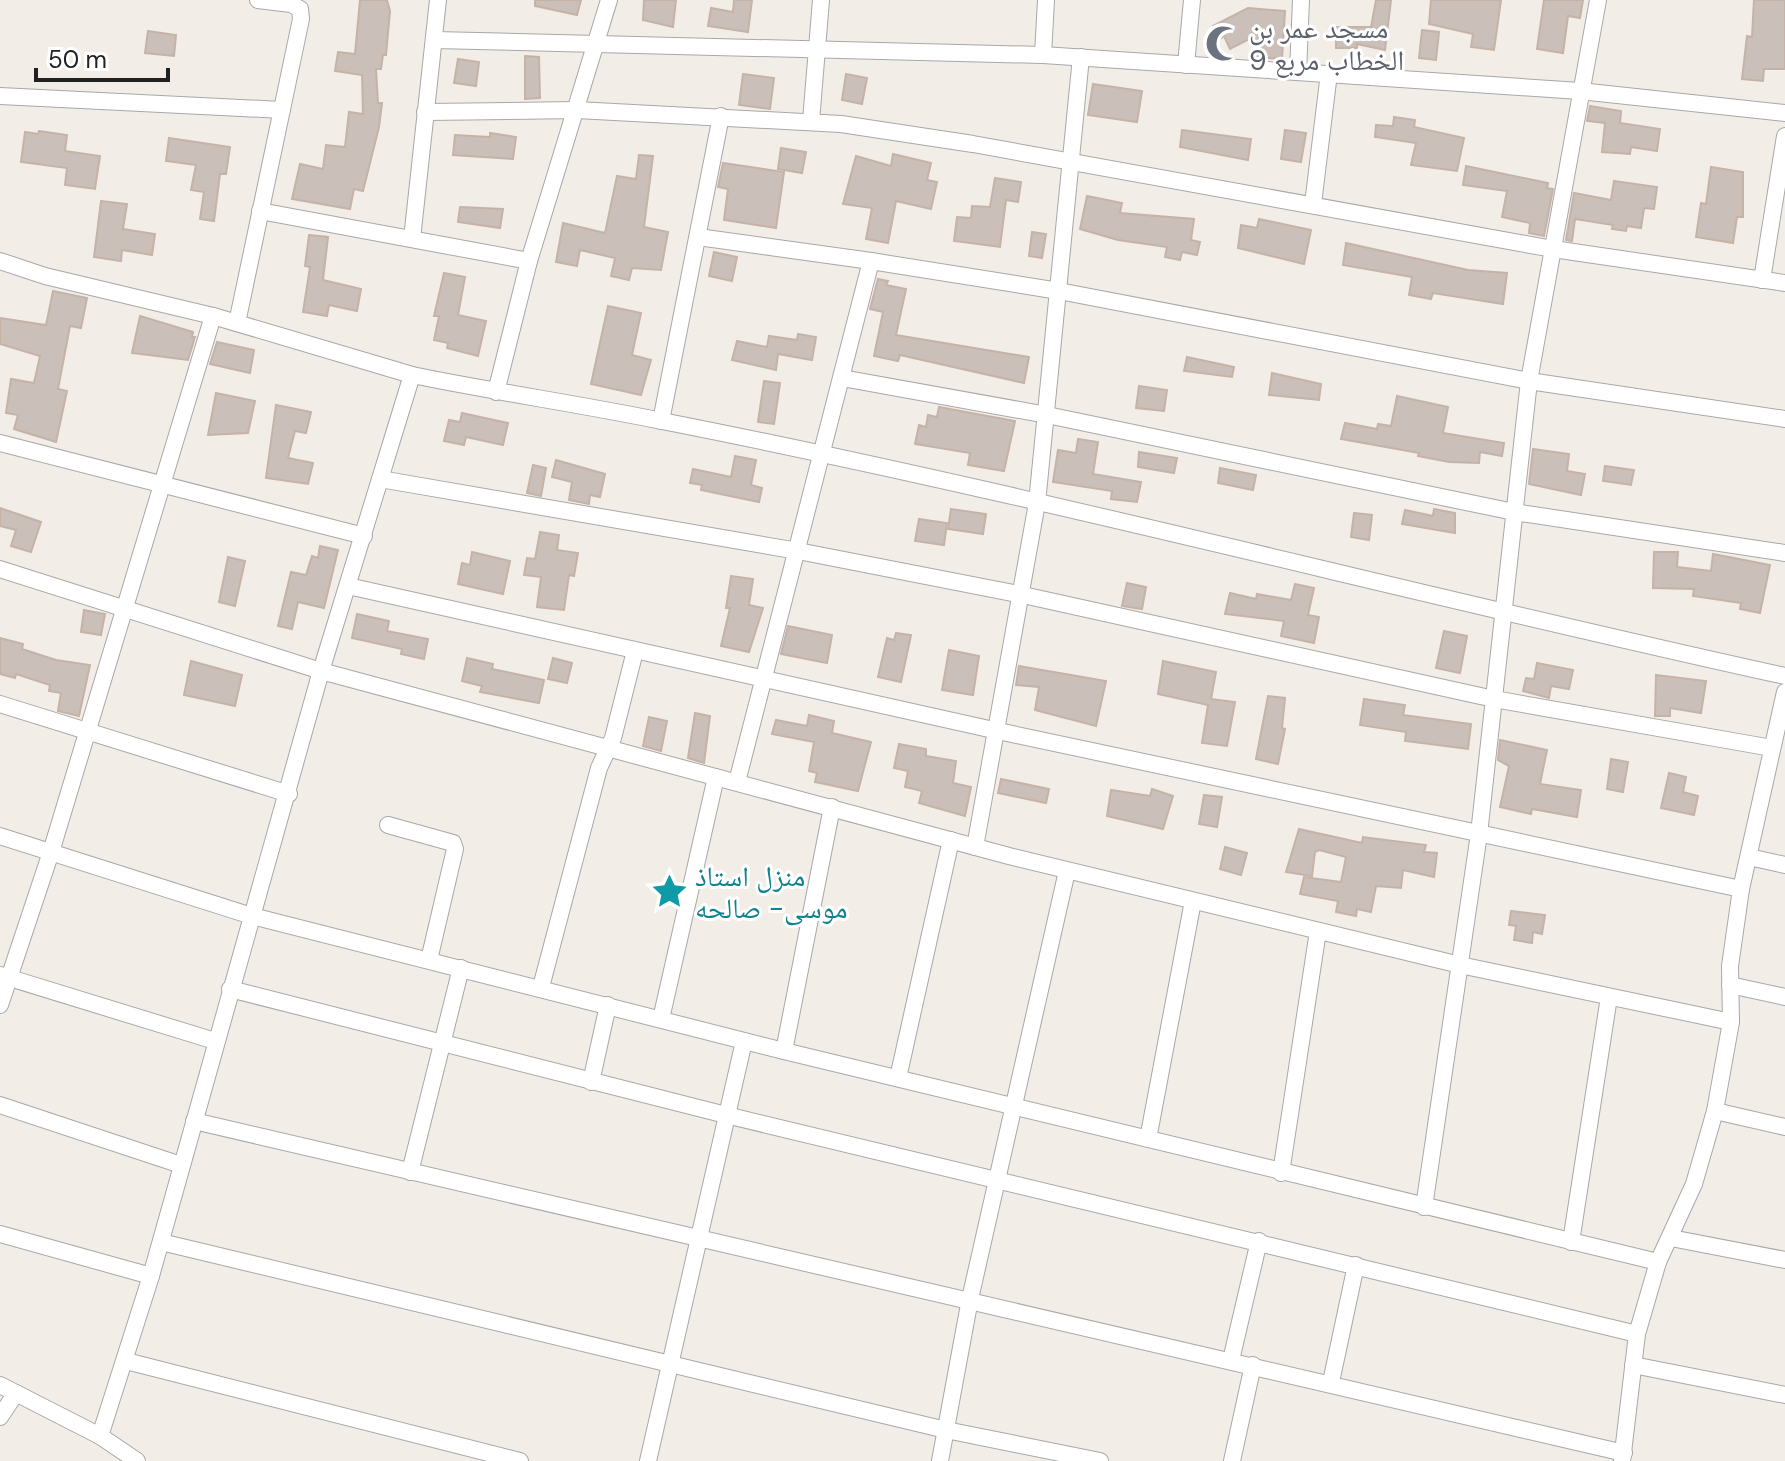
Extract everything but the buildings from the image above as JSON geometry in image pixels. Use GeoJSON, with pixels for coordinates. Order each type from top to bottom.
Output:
{"type":"FeatureCollection","features":[{"type":"Feature","properties":{"kind":"street"},"geometry":{"type":"LineString","coordinates":[[237,323],[300,9],[291,4],[258,0]]}},
{"type":"Feature","properties":{"kind":"street"},"geometry":{"type":"LineString","coordinates":[[412,239],[438,0]]}},
{"type":"Feature","properties":{"kind":"street"},"geometry":{"type":"LineString","coordinates":[[496,392],[529,261],[609,0]]}},
{"type":"Feature","properties":{"kind":"street"},"geometry":{"type":"LineString","coordinates":[[811,121],[821,0]]}},
{"type":"Feature","properties":{"kind":"street"},"geometry":{"type":"LineString","coordinates":[[1043,55],[1046,0]]}},
{"type":"Feature","properties":{"kind":"street"},"geometry":{"type":"LineString","coordinates":[[1186,65],[1192,0]]}},
{"type":"Feature","properties":{"kind":"street"},"geometry":{"type":"LineString","coordinates":[[1298,72],[1301,0]]}},
{"type":"Feature","properties":{"kind":"street"},"geometry":{"type":"LineString","coordinates":[[1424,1207],[1479,834],[1529,381],[1598,0]]}},
{"type":"Feature","properties":{"kind":"street"},"geometry":{"type":"LineString","coordinates":[[434,40],[1081,57],[1580,91],[1785,113]]}},
{"type":"Feature","properties":{"kind":"street"},"geometry":{"type":"LineString","coordinates":[[975,847],[1023,595],[1037,503],[1081,57]]}},
{"type":"Feature","properties":{"kind":"street"},"geometry":{"type":"LineString","coordinates":[[1313,204],[1329,73]]}},
{"type":"Feature","properties":{"kind":"street"},"geometry":{"type":"LineString","coordinates":[[0,96],[282,110]]}},
{"type":"Feature","properties":{"kind":"street"},"geometry":{"type":"LineString","coordinates":[[425,112],[577,110],[811,121],[1071,161],[1553,249],[1785,283]]}},
{"type":"Feature","properties":{"kind":"street"},"geometry":{"type":"LineString","coordinates":[[661,421],[721,116]]}},
{"type":"Feature","properties":{"kind":"street"},"geometry":{"type":"LineString","coordinates":[[1762,280],[1785,136]]}},
{"type":"Feature","properties":{"kind":"street"},"geometry":{"type":"LineString","coordinates":[[260,211],[529,261]]}},
{"type":"Feature","properties":{"kind":"street"},"geometry":{"type":"LineString","coordinates":[[698,237],[1059,291],[1529,381],[1785,419]]}},
{"type":"Feature","properties":{"kind":"street"},"geometry":{"type":"LineString","coordinates":[[0,261],[45,276],[213,316],[412,375],[661,421],[822,455],[1504,615],[1785,676]]}},
{"type":"Feature","properties":{"kind":"street"},"geometry":{"type":"LineString","coordinates":[[737,782],[871,261]]}},
{"type":"Feature","properties":{"kind":"street"},"geometry":{"type":"LineString","coordinates":[[0,1005],[4,976],[51,852],[213,316]]}},
{"type":"Feature","properties":{"kind":"street"},"geometry":{"type":"LineString","coordinates":[[100,1436],[161,1242],[321,671],[412,375]]}},
{"type":"Feature","properties":{"kind":"street"},"geometry":{"type":"LineString","coordinates":[[842,378],[1047,415],[1514,512],[1785,553]]}},
{"type":"Feature","properties":{"kind":"street"},"geometry":{"type":"LineString","coordinates":[[0,443],[364,536]]}},
{"type":"Feature","properties":{"kind":"street"},"geometry":{"type":"LineString","coordinates":[[380,479],[798,551],[1023,595],[1494,699],[1772,748]]}},
{"type":"Feature","properties":{"kind":"street"},"geometry":{"type":"LineString","coordinates":[[0,569],[321,671],[975,847],[1460,965],[1731,1022]]}},
{"type":"Feature","properties":{"kind":"street"},"geometry":{"type":"LineString","coordinates":[[348,586],[998,731],[1741,889]]}},
{"type":"Feature","properties":{"kind":"street"},"geometry":{"type":"LineString","coordinates":[[541,987],[599,768],[608,750],[635,651]]}},
{"type":"Feature","properties":{"kind":"street"},"geometry":{"type":"LineString","coordinates":[[194,1121],[1331,1382],[1623,1457],[1637,1334],[1658,1262],[1694,1184],[1715,1111],[1731,1022],[1730,985],[1741,889],[1785,692]]}},
{"type":"Feature","properties":{"kind":"street"},"geometry":{"type":"LineString","coordinates":[[0,704],[289,794]]}},
{"type":"Feature","properties":{"kind":"street"},"geometry":{"type":"LineString","coordinates":[[661,1019],[716,777]]}},
{"type":"Feature","properties":{"kind":"street"},"geometry":{"type":"LineString","coordinates":[[784,1051],[832,807]]}},
{"type":"Feature","properties":{"kind":"street"},"geometry":{"type":"LineString","coordinates":[[388,825],[453,843],[455,849],[429,960]]}},
{"type":"Feature","properties":{"kind":"street"},"geometry":{"type":"LineString","coordinates":[[0,836],[252,916],[784,1051],[1658,1262]]}},
{"type":"Feature","properties":{"kind":"street"},"geometry":{"type":"LineString","coordinates":[[898,1078],[951,840]]}},
{"type":"Feature","properties":{"kind":"street"},"geometry":{"type":"LineString","coordinates":[[1749,857],[1785,865]]}},
{"type":"Feature","properties":{"kind":"street"},"geometry":{"type":"LineString","coordinates":[[940,1461],[970,1299],[1067,871]]}},
{"type":"Feature","properties":{"kind":"street"},"geometry":{"type":"LineString","coordinates":[[1148,1139],[1193,901]]}},
{"type":"Feature","properties":{"kind":"street"},"geometry":{"type":"LineString","coordinates":[[1281,1173],[1318,931]]}},
{"type":"Feature","properties":{"kind":"street"},"geometry":{"type":"LineString","coordinates":[[410,1172],[461,968]]}},
{"type":"Feature","properties":{"kind":"street"},"geometry":{"type":"LineString","coordinates":[[4,976],[215,1041]]}},
{"type":"Feature","properties":{"kind":"street"},"geometry":{"type":"LineString","coordinates":[[1730,985],[1785,997]]}},
{"type":"Feature","properties":{"kind":"street"},"geometry":{"type":"LineString","coordinates":[[230,989],[591,1082],[1637,1334]]}},
{"type":"Feature","properties":{"kind":"street"},"geometry":{"type":"LineString","coordinates":[[1571,1242],[1609,997]]}},
{"type":"Feature","properties":{"kind":"street"},"geometry":{"type":"LineString","coordinates":[[591,1082],[608,1005]]}},
{"type":"Feature","properties":{"kind":"street"},"geometry":{"type":"LineString","coordinates":[[648,1461],[744,1041]]}},
{"type":"Feature","properties":{"kind":"street"},"geometry":{"type":"LineString","coordinates":[[0,1105],[181,1165]]}},
{"type":"Feature","properties":{"kind":"street"},"geometry":{"type":"LineString","coordinates":[[1715,1111],[1785,1127]]}},
{"type":"Feature","properties":{"kind":"street"},"geometry":{"type":"LineString","coordinates":[[0,1234],[151,1276]]}},
{"type":"Feature","properties":{"kind":"street"},"geometry":{"type":"LineString","coordinates":[[1671,1238],[1785,1260]]}},
{"type":"Feature","properties":{"kind":"street"},"geometry":{"type":"LineString","coordinates":[[1231,1360],[1259,1241]]}},
{"type":"Feature","properties":{"kind":"street"},"geometry":{"type":"LineString","coordinates":[[161,1242],[946,1430],[1100,1461]]}},
{"type":"Feature","properties":{"kind":"street"},"geometry":{"type":"LineString","coordinates":[[1331,1382],[1356,1265]]}},
{"type":"Feature","properties":{"kind":"street"},"geometry":{"type":"LineString","coordinates":[[126,1361],[517,1461]]}},
{"type":"Feature","properties":{"kind":"street"},"geometry":{"type":"LineString","coordinates":[[1232,1461],[1253,1365]]}},
{"type":"Feature","properties":{"kind":"street"},"geometry":{"type":"LineString","coordinates":[[1633,1365],[1785,1395]]}},
{"type":"Feature","properties":{"kind":"street"},"geometry":{"type":"LineString","coordinates":[[0,1385],[100,1436],[137,1461]]}},
{"type":"Feature","properties":{"kind":"street"},"geometry":{"type":"LineString","coordinates":[[0,1417],[16,1393]]}},
{"type":"Feature","properties":{"kind":"place","name":"مسجد عمر بن الخطاب مربع 9"},"geometry":{"type":"Point","coordinates":[1223,44]}},
{"type":"Feature","properties":{"kind":"place","name":"منزل استاذ موسى- صالحه"},"geometry":{"type":"Point","coordinates":[669,892]}}]}
